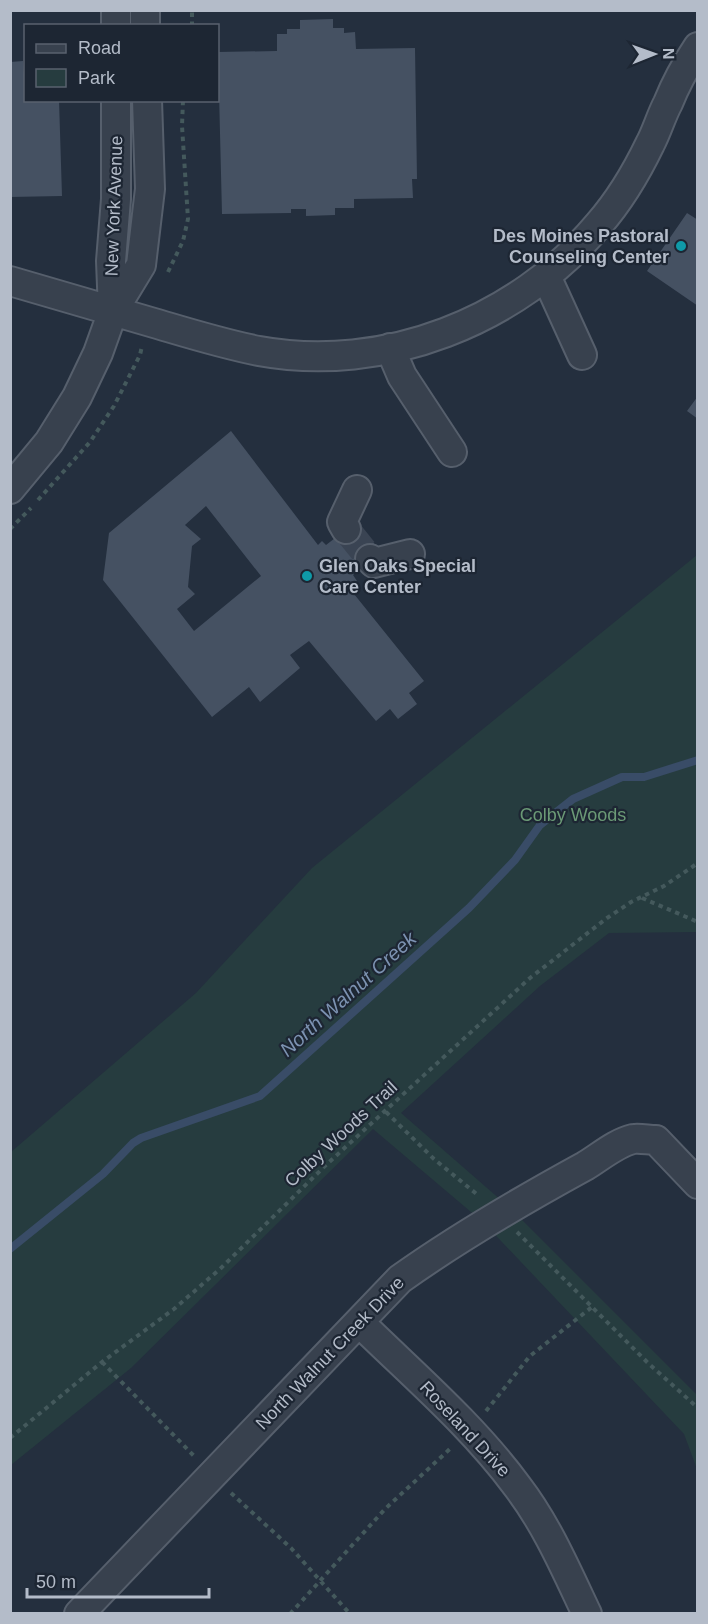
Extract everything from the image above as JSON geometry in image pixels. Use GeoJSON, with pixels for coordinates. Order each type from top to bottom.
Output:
{"type":"FeatureCollection","features":[{"type":"Feature","properties":{"kind":"street"},"geometry":{"type":"LineString","coordinates":[[10,281],[215,341],[260,351],[306,356],[341,355],[390,348],[449,332],[482,317],[529,289],[567,259],[599,224],[626,188],[651,144],[683,70],[698,47]]}},
{"type":"Feature","properties":{"kind":"street","name":"New York Avenue"},"geometry":{"type":"LineString","coordinates":[[112,311],[111,261],[116,198],[116,102]]}},
{"type":"Feature","properties":{"kind":"street","name":"New York Avenue"},"geometry":{"type":"LineString","coordinates":[[10,489],[49,442],[77,397],[98,353],[112,311],[141,265],[150,189],[147,102]]}},
{"type":"Feature","properties":{"kind":"street"},"geometry":{"type":"LineString","coordinates":[[546,276],[582,355]]}},
{"type":"Feature","properties":{"kind":"street"},"geometry":{"type":"LineString","coordinates":[[390,348],[402,376],[452,452]]}},
{"type":"Feature","properties":{"kind":"street"},"geometry":{"type":"LineString","coordinates":[[346,529],[342,522],[357,490]]}},
{"type":"Feature","properties":{"kind":"street"},"geometry":{"type":"LineString","coordinates":[[370,559],[374,564],[410,554]]}},
{"type":"Feature","properties":{"kind":"street","name":"North Walnut Creek Drive"},"geometry":{"type":"LineString","coordinates":[[79,1614],[400,1279],[434,1254],[497,1215],[619,1145],[634,1139],[656,1140],[698,1184]]}},
{"type":"Feature","properties":{"kind":"street","name":"Roseland Drive"},"geometry":{"type":"LineString","coordinates":[[359,1322],[469,1430],[518,1486],[549,1533],[587,1614]]}},
{"type":"Feature","properties":{"kind":"path","name":"Colby Woods Trail"},"geometry":{"type":"LineString","coordinates":[[10,1437],[102,1362],[174,1309],[221,1268],[287,1202],[386,1112],[438,1060],[530,978],[607,918],[664,886],[698,863]]}},
{"type":"Feature","properties":{"kind":"path"},"geometry":{"type":"LineString","coordinates":[[642,897],[698,922]]}},
{"type":"Feature","properties":{"kind":"path"},"geometry":{"type":"LineString","coordinates":[[386,1112],[434,1159],[486,1203],[698,1408]]}},
{"type":"Feature","properties":{"kind":"path"},"geometry":{"type":"LineString","coordinates":[[290,1614],[385,1509],[469,1430],[530,1356],[592,1307]]}},
{"type":"Feature","properties":{"kind":"green space","name":"Colby Woods"},"geometry":{"type":"Polygon","coordinates":[[[697,555],[697,932],[609,933],[540,986],[401,1113],[510,1208],[697,1395],[697,1469],[684,1434],[484,1223],[373,1129],[131,1368],[11,1465],[11,1152],[196,993],[312,868],[697,555]]]}},
{"type":"Feature","properties":{"kind":"building"},"geometry":{"type":"Polygon","coordinates":[[[333,19],[333,28],[344,28],[344,33],[355,32],[356,49],[415,48],[417,179],[412,179],[413,198],[354,199],[354,208],[335,208],[335,215],[306,216],[306,209],[291,209],[291,213],[222,214],[219,52],[277,51],[277,34],[287,34],[287,29],[300,29],[300,20],[333,19]]]}},
{"type":"Feature","properties":{"kind":"building"},"geometry":{"type":"Polygon","coordinates":[[[23,61],[24,102],[59,102],[62,196],[10,197],[10,62],[23,61]]]}},
{"type":"Feature","properties":{"kind":"building","name":"Des Moines Pastoral Counseling Center"},"geometry":{"type":"Polygon","coordinates":[[[687,213],[698,220],[698,306],[647,271],[687,213]]]}},
{"type":"Feature","properties":{"kind":"building"},"geometry":{"type":"Polygon","coordinates":[[[698,396],[698,419],[687,411],[698,396]]]}},
{"type":"Feature","properties":{"kind":"building","name":"Glen Oaks Special Care Center"},"geometry":{"type":"Polygon","coordinates":[[[231,431],[318,545],[322,541],[326,545],[356,522],[380,551],[353,575],[357,581],[350,589],[424,681],[409,693],[417,704],[398,719],[390,709],[376,721],[309,641],[290,655],[300,668],[260,702],[249,687],[212,717],[103,580],[109,533],[231,431]],[[206,506],[185,525],[201,539],[192,546],[188,587],[195,594],[177,609],[194,631],[261,576],[206,506]]]}},
{"type":"Feature","properties":{"kind":"waterway","name":"North Walnut Creek"},"geometry":{"type":"LineString","coordinates":[[10,1249],[103,1174],[133,1143],[141,1138],[260,1096],[469,908],[515,860],[540,825],[573,799],[622,777],[644,777],[698,760]]}},
{"type":"Feature","properties":{"kind":"tunnel"},"geometry":{"type":"LineString","coordinates":[[346,529],[370,559]]}},
{"type":"Feature","properties":{"kind":"place","name":"Des Moines Pastoral Counseling Center"},"geometry":{"type":"Point","coordinates":[681,246]}},
{"type":"Feature","properties":{"kind":"place","name":"Glen Oaks Special Care Center"},"geometry":{"type":"Point","coordinates":[307,576]}}]}
